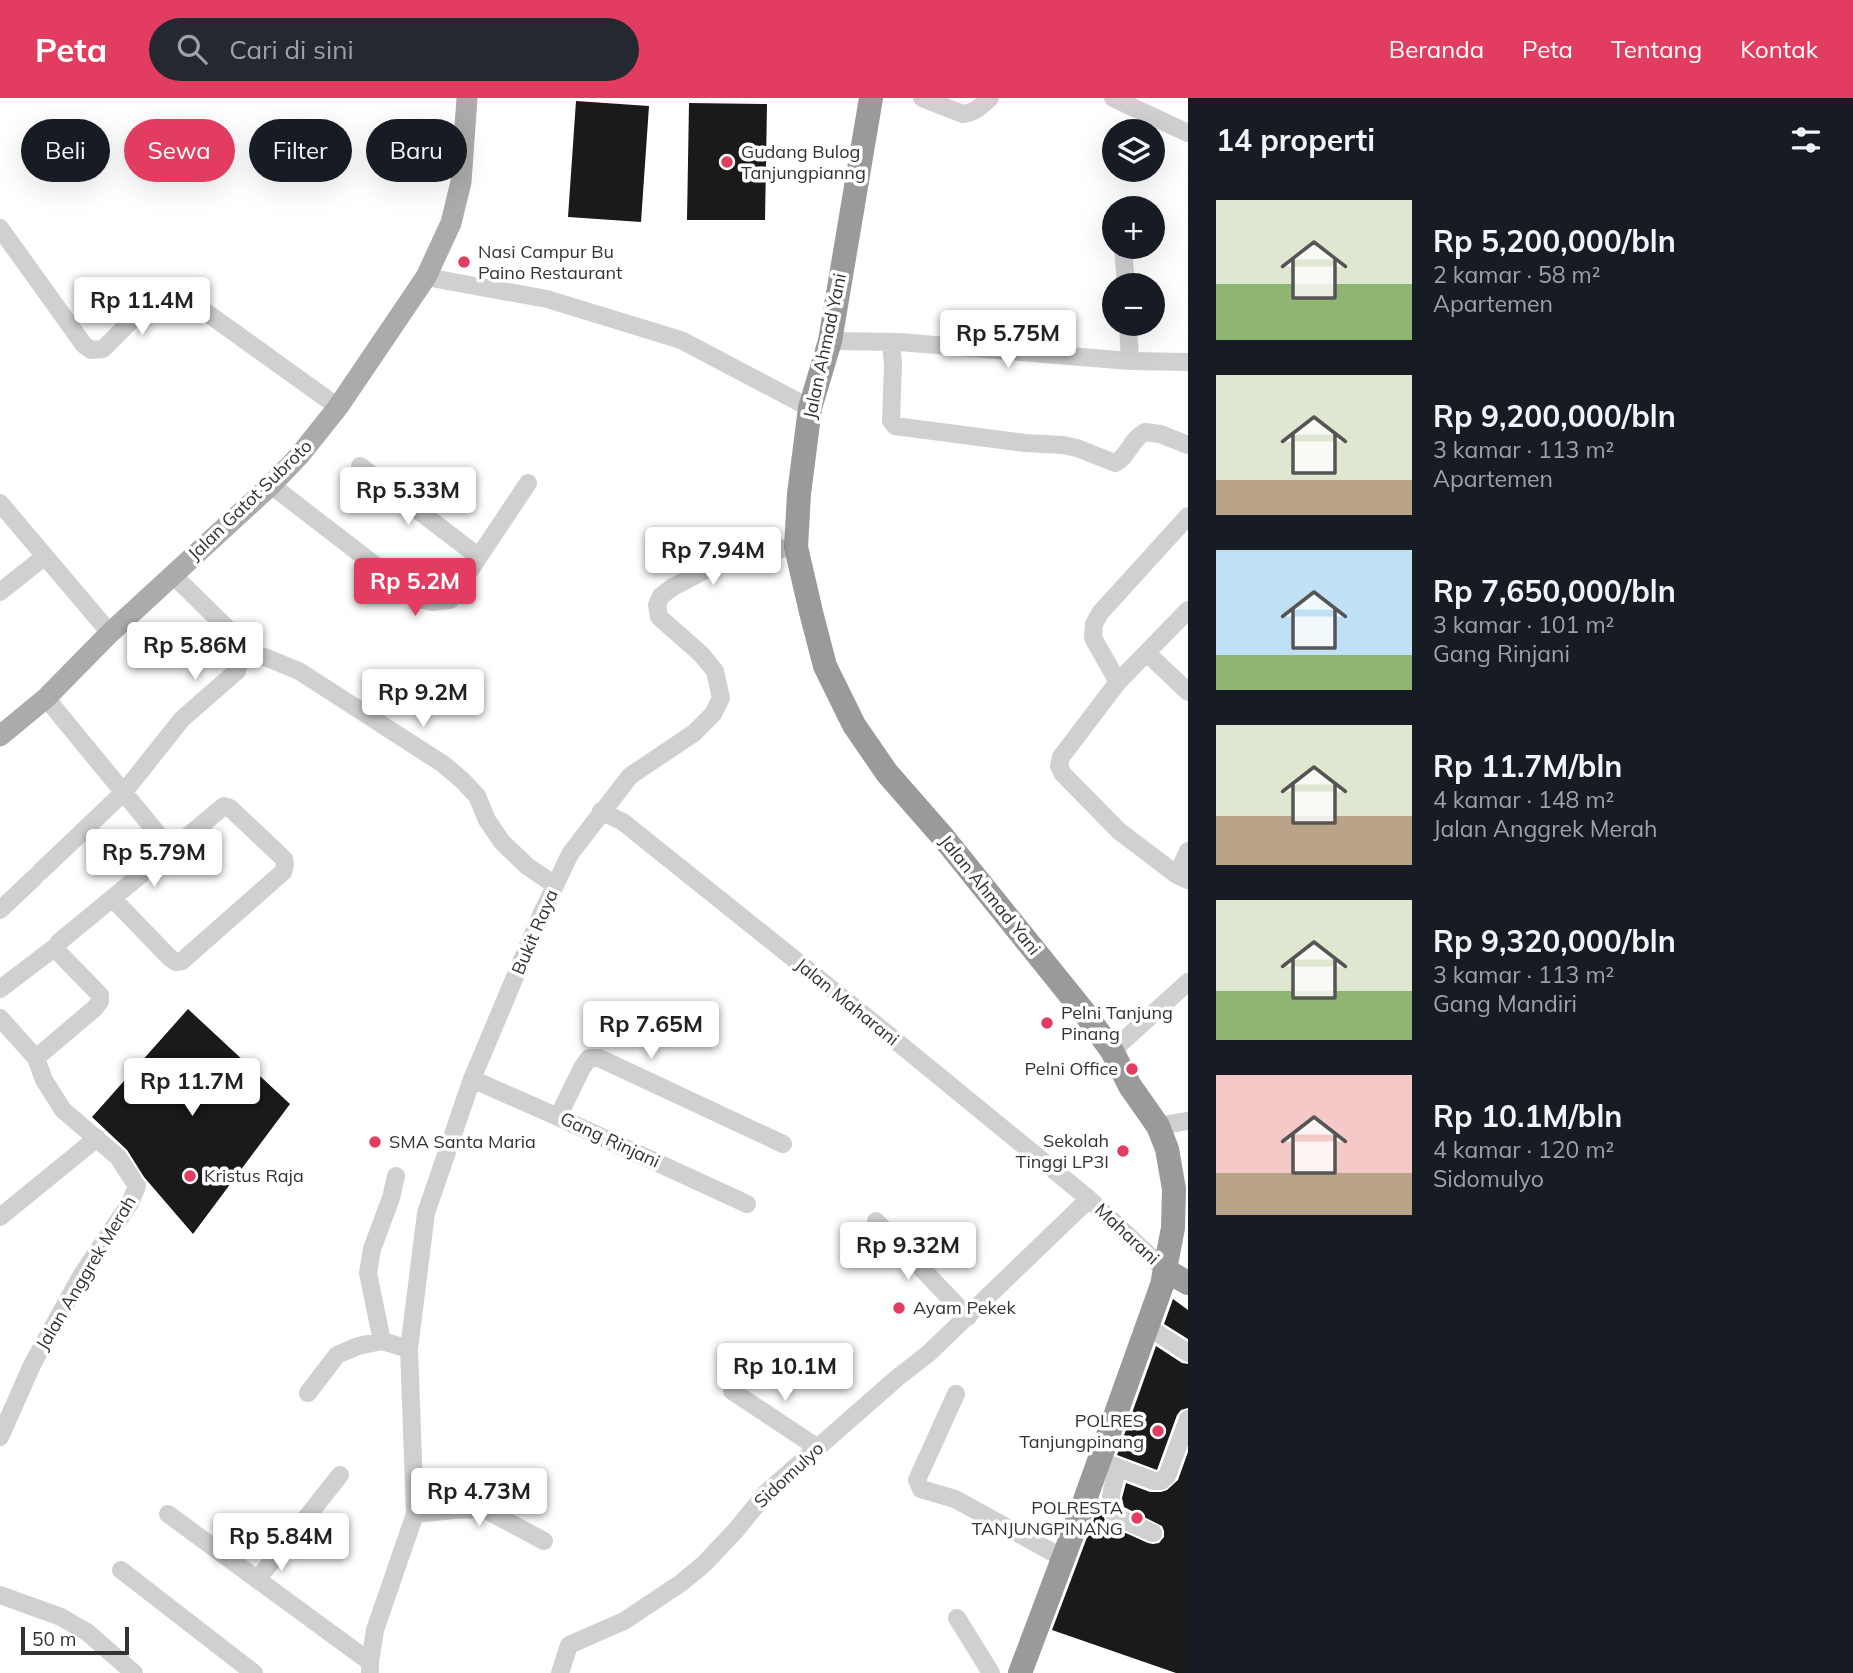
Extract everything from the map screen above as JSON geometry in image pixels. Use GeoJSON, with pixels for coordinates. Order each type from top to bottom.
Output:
{"type":"FeatureCollection","features":[{"type":"Feature","properties":{"kind":"highway","name":"Jalan Ahmad Yani"},"geometry":{"type":"LineString","coordinates":[[871,98],[830,341],[810,408],[799,494],[796,547],[825,666],[854,725],[887,773],[943,837],[1084,1012],[1112,1051],[1130,1086],[1158,1126],[1167,1149],[1174,1189],[1172,1228],[1162,1285],[1108,1464],[1063,1559],[1020,1673]]}},
{"type":"Feature","properties":{"kind":"highway"},"geometry":{"type":"LineString","coordinates":[[1165,1270],[1188,1283]]}},
{"type":"Feature","properties":{"kind":"main road","name":"Jalan Gatot Subroto"},"geometry":{"type":"LineString","coordinates":[[0,736],[46,698],[110,633],[271,485],[299,456],[338,407],[426,276],[451,223],[461,182],[467,98]]}},
{"type":"Feature","properties":{"kind":"street"},"geometry":{"type":"LineString","coordinates":[[922,98],[963,114],[979,108],[990,98]]}},
{"type":"Feature","properties":{"kind":"street"},"geometry":{"type":"LineString","coordinates":[[1113,98],[1188,134]]}},
{"type":"Feature","properties":{"kind":"street"},"geometry":{"type":"LineString","coordinates":[[0,228],[84,345],[91,350],[103,349],[163,289],[171,287],[338,407]]}},
{"type":"Feature","properties":{"kind":"street"},"geometry":{"type":"LineString","coordinates":[[426,276],[547,299],[681,340],[810,408]]}},
{"type":"Feature","properties":{"kind":"street"},"geometry":{"type":"LineString","coordinates":[[1129,336],[1130,361]]}},
{"type":"Feature","properties":{"kind":"street"},"geometry":{"type":"LineString","coordinates":[[830,341],[891,342],[1130,361],[1188,362]]}},
{"type":"Feature","properties":{"kind":"street"},"geometry":{"type":"LineString","coordinates":[[891,342],[891,421],[895,426],[1025,443],[1063,445],[1115,463],[1121,460],[1132,442],[1145,432],[1160,434],[1188,445]]}},
{"type":"Feature","properties":{"kind":"street"},"geometry":{"type":"LineString","coordinates":[[360,466],[479,557]]}},
{"type":"Feature","properties":{"kind":"street"},"geometry":{"type":"LineString","coordinates":[[271,485],[419,599],[432,602],[450,600],[528,483]]}},
{"type":"Feature","properties":{"kind":"street"},"geometry":{"type":"LineString","coordinates":[[0,503],[110,633]]}},
{"type":"Feature","properties":{"kind":"street"},"geometry":{"type":"LineString","coordinates":[[1118,682],[1093,638],[1094,624],[1100,613],[1188,516]]}},
{"type":"Feature","properties":{"kind":"street","name":"Bukit Raya"},"geometry":{"type":"LineString","coordinates":[[415,1514],[409,1349],[426,1213],[472,1079],[570,854],[630,776],[694,733],[713,714],[721,698],[715,671],[701,654],[659,617],[657,605],[661,596],[673,587],[734,555],[796,547]]}},
{"type":"Feature","properties":{"kind":"street"},"geometry":{"type":"LineString","coordinates":[[0,592],[44,557]]}},
{"type":"Feature","properties":{"kind":"street"},"geometry":{"type":"LineString","coordinates":[[0,910],[124,792],[182,719],[236,671],[241,657],[235,636],[173,575]]}},
{"type":"Feature","properties":{"kind":"street"},"geometry":{"type":"LineString","coordinates":[[1188,610],[1118,682],[1061,757],[1059,766],[1063,774],[1119,831],[1183,877],[1188,851]]}},
{"type":"Feature","properties":{"kind":"street"},"geometry":{"type":"LineString","coordinates":[[239,650],[299,671],[443,764],[477,796],[486,820],[502,842],[527,866],[555,885]]}},
{"type":"Feature","properties":{"kind":"street"},"geometry":{"type":"LineString","coordinates":[[1147,653],[1188,692]]}},
{"type":"Feature","properties":{"kind":"street"},"geometry":{"type":"LineString","coordinates":[[46,698],[171,849]]}},
{"type":"Feature","properties":{"kind":"street"},"geometry":{"type":"LineString","coordinates":[[0,989],[57,948],[113,899],[171,849],[224,806],[230,808],[284,859],[283,872],[182,961],[176,962],[170,958],[113,899]]}},
{"type":"Feature","properties":{"kind":"street","name":"Jalan Maharani"},"geometry":{"type":"LineString","coordinates":[[601,811],[623,822],[1089,1199]]}},
{"type":"Feature","properties":{"kind":"street"},"geometry":{"type":"LineString","coordinates":[[36,1058],[100,1001],[100,995],[57,948]]}},
{"type":"Feature","properties":{"kind":"street"},"geometry":{"type":"LineString","coordinates":[[1112,1051],[1188,982]]}},
{"type":"Feature","properties":{"kind":"street"},"geometry":{"type":"LineString","coordinates":[[0,1018],[36,1058],[44,1080],[63,1110],[97,1138],[0,1217]]}},
{"type":"Feature","properties":{"kind":"street"},"geometry":{"type":"LineString","coordinates":[[558,1116],[589,1058],[599,1058],[783,1144]]}},
{"type":"Feature","properties":{"kind":"street","name":"Gang Rinjani"},"geometry":{"type":"LineString","coordinates":[[472,1079],[747,1204]]}},
{"type":"Feature","properties":{"kind":"street"},"geometry":{"type":"LineString","coordinates":[[1158,1126],[1188,1121]]}},
{"type":"Feature","properties":{"kind":"street","name":"Jalan Anggrek Merah"},"geometry":{"type":"LineString","coordinates":[[0,1437],[33,1363],[81,1276],[131,1203],[135,1183],[118,1157],[97,1138]]}},
{"type":"Feature","properties":{"kind":"street"},"geometry":{"type":"LineString","coordinates":[[382,1341],[368,1273],[372,1249],[391,1198],[396,1176]]}},
{"type":"Feature","properties":{"kind":"street","name":"Maharani"},"geometry":{"type":"LineString","coordinates":[[1089,1199],[1165,1270]]}},
{"type":"Feature","properties":{"kind":"street","name":"Sidomulyo"},"geometry":{"type":"LineString","coordinates":[[560,1673],[569,1645],[624,1621],[681,1583],[704,1564],[767,1492],[929,1353],[1089,1199]]}},
{"type":"Feature","properties":{"kind":"street"},"geometry":{"type":"LineString","coordinates":[[876,1221],[968,1317]]}},
{"type":"Feature","properties":{"kind":"street"},"geometry":{"type":"LineString","coordinates":[[1148,1327],[1188,1353]]}},
{"type":"Feature","properties":{"kind":"street"},"geometry":{"type":"LineString","coordinates":[[308,1393],[337,1354],[382,1341],[409,1349]]}},
{"type":"Feature","properties":{"kind":"street"},"geometry":{"type":"LineString","coordinates":[[732,1391],[817,1448]]}},
{"type":"Feature","properties":{"kind":"street"},"geometry":{"type":"LineString","coordinates":[[956,1394],[917,1480],[921,1489],[955,1499],[1063,1559]]}},
{"type":"Feature","properties":{"kind":"street"},"geometry":{"type":"LineString","coordinates":[[1153,1533],[1115,1516],[1109,1502],[1108,1464],[1154,1481],[1161,1481],[1167,1476],[1188,1419]]}},
{"type":"Feature","properties":{"kind":"street"},"geometry":{"type":"LineString","coordinates":[[257,1580],[340,1475]]}},
{"type":"Feature","properties":{"kind":"street"},"geometry":{"type":"LineString","coordinates":[[370,1668],[375,1630],[415,1514],[484,1510],[544,1541]]}},
{"type":"Feature","properties":{"kind":"street"},"geometry":{"type":"LineString","coordinates":[[168,1514],[370,1668]]}},
{"type":"Feature","properties":{"kind":"street"},"geometry":{"type":"LineString","coordinates":[[121,1570],[254,1673]]}},
{"type":"Feature","properties":{"kind":"street"},"geometry":{"type":"LineString","coordinates":[[0,1595],[73,1623],[134,1673]]}},
{"type":"Feature","properties":{"kind":"street"},"geometry":{"type":"LineString","coordinates":[[957,1618],[991,1673]]}},
{"type":"Feature","properties":{"kind":"building"},"geometry":{"type":"Polygon","coordinates":[[[576,101],[649,106],[641,222],[568,217],[576,101]]]}},
{"type":"Feature","properties":{"kind":"building","name":"Gudang Bulog Tanjungpianng"},"geometry":{"type":"Polygon","coordinates":[[[689,103],[767,104],[765,220],[687,220],[689,103]]]}},
{"type":"Feature","properties":{"kind":"building","name":"Kristus Raja"},"geometry":{"type":"Polygon","coordinates":[[[188,1009],[290,1104],[193,1234],[144,1177],[127,1150],[92,1117],[188,1009]]]}},
{"type":"Feature","properties":{"kind":"building"},"geometry":{"type":"Polygon","coordinates":[[[1173,1299],[1188,1310],[1188,1339],[1164,1324],[1173,1299]]]}},
{"type":"Feature","properties":{"kind":"building"},"geometry":{"type":"Polygon","coordinates":[[[1156,1346],[1188,1364],[1188,1408],[1177,1415],[1157,1470],[1117,1455],[1156,1346]]]}},
{"type":"Feature","properties":{"kind":"building"},"geometry":{"type":"Polygon","coordinates":[[[1188,1452],[1188,1673],[1176,1673],[1052,1630],[1100,1503],[1105,1521],[1110,1526],[1148,1543],[1159,1543],[1164,1537],[1162,1526],[1124,1507],[1122,1498],[1126,1483],[1150,1492],[1167,1490],[1178,1480],[1188,1452]]]}},
{"type":"Feature","properties":{"kind":"place","name":"Gudang Bulog Tanjungpianng"},"geometry":{"type":"Point","coordinates":[727,162]}},
{"type":"Feature","properties":{"kind":"place","name":"Nasi Campur Bu Paino Restaurant"},"geometry":{"type":"Point","coordinates":[464,262]}},
{"type":"Feature","properties":{"kind":"place","name":"Pelni Tanjung Pinang"},"geometry":{"type":"Point","coordinates":[1047,1023]}},
{"type":"Feature","properties":{"kind":"place","name":"Pelni Office"},"geometry":{"type":"Point","coordinates":[1132,1069]}},
{"type":"Feature","properties":{"kind":"place","name":"SMA Santa Maria"},"geometry":{"type":"Point","coordinates":[375,1142]}},
{"type":"Feature","properties":{"kind":"place","name":"Sekolah Tinggi LP3I"},"geometry":{"type":"Point","coordinates":[1123,1151]}},
{"type":"Feature","properties":{"kind":"place","name":"Kristus Raja"},"geometry":{"type":"Point","coordinates":[190,1176]}},
{"type":"Feature","properties":{"kind":"place","name":"Ayam Pekek"},"geometry":{"type":"Point","coordinates":[899,1308]}},
{"type":"Feature","properties":{"kind":"place","name":"POLRES Tanjungpinang"},"geometry":{"type":"Point","coordinates":[1158,1431]}},
{"type":"Feature","properties":{"kind":"place","name":"POLRESTA TANJUNGPINANG"},"geometry":{"type":"Point","coordinates":[1137,1518]}}]}
